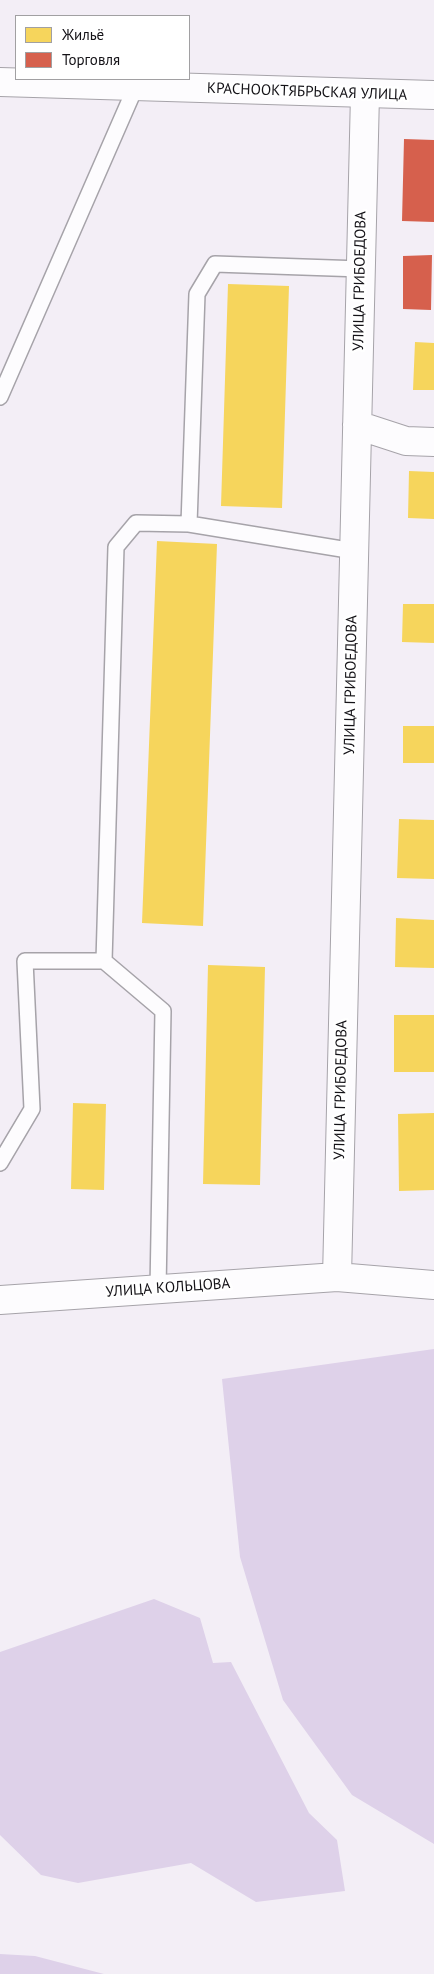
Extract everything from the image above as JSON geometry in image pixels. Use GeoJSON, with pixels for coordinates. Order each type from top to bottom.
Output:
{"type":"FeatureCollection","features":[{"type":"Feature","properties":{"kind":"street","name":"КРАСНООКТЯБРЬСКАЯ УЛИЦА"},"geometry":{"type":"LineString","coordinates":[[0,82],[434,95]]}},
{"type":"Feature","properties":{"kind":"street","name":"УЛИЦА ГРИБОЕДОВА"},"geometry":{"type":"LineString","coordinates":[[337,1277],[365,94]]}},
{"type":"Feature","properties":{"kind":"street"},"geometry":{"type":"LineString","coordinates":[[357,425],[406,442],[434,442]]}},
{"type":"Feature","properties":{"kind":"street","name":"УЛИЦА КОЛЬЦОВА"},"geometry":{"type":"LineString","coordinates":[[0,1300],[337,1277],[434,1285]]}},
{"type":"Feature","properties":{"kind":"lane"},"geometry":{"type":"LineString","coordinates":[[0,397],[136,86]]}},
{"type":"Feature","properties":{"kind":"lane"},"geometry":{"type":"LineString","coordinates":[[189,524],[197,294],[216,264],[360,269]]}},
{"type":"Feature","properties":{"kind":"lane"},"geometry":{"type":"LineString","coordinates":[[104,961],[116,547],[136,523],[189,524],[354,551]]}},
{"type":"Feature","properties":{"kind":"lane"},"geometry":{"type":"LineString","coordinates":[[0,1162],[32,1109],[25,961],[104,961],[163,1011],[158,1289]]}},
{"type":"Feature","properties":{"kind":"shaded area"},"geometry":{"type":"Polygon","coordinates":[[[434,1349],[434,1844],[352,1795],[283,1700],[240,1557],[222,1379],[434,1349]]]}},
{"type":"Feature","properties":{"kind":"shaded area"},"geometry":{"type":"Polygon","coordinates":[[[154,1599],[200,1618],[213,1663],[231,1662],[309,1813],[337,1840],[345,1891],[256,1902],[191,1863],[78,1883],[41,1875],[0,1835],[0,1652],[154,1599]]]}},
{"type":"Feature","properties":{"kind":"shaded area"},"geometry":{"type":"Polygon","coordinates":[[[0,1954],[35,1956],[104,1974],[0,1974],[0,1954]]]}},
{"type":"Feature","properties":{"kind":"building: Жильё"},"geometry":{"type":"Polygon","coordinates":[[[228,284],[289,286],[282,508],[221,506],[228,284]]]}},
{"type":"Feature","properties":{"kind":"building: Жильё"},"geometry":{"type":"Polygon","coordinates":[[[415,342],[434,343],[434,390],[413,390],[415,342]]]}},
{"type":"Feature","properties":{"kind":"building: Жильё"},"geometry":{"type":"Polygon","coordinates":[[[409,471],[434,472],[434,519],[408,518],[409,471]]]}},
{"type":"Feature","properties":{"kind":"building: Жильё"},"geometry":{"type":"Polygon","coordinates":[[[157,541],[217,544],[203,926],[142,923],[157,541]]]}},
{"type":"Feature","properties":{"kind":"building: Жильё"},"geometry":{"type":"Polygon","coordinates":[[[403,604],[434,604],[434,643],[402,642],[403,604]]]}},
{"type":"Feature","properties":{"kind":"building: Жильё"},"geometry":{"type":"Polygon","coordinates":[[[403,726],[434,726],[434,763],[403,763],[403,726]]]}},
{"type":"Feature","properties":{"kind":"building: Жильё"},"geometry":{"type":"Polygon","coordinates":[[[399,819],[434,820],[434,879],[397,878],[399,819]]]}},
{"type":"Feature","properties":{"kind":"building: Жильё"},"geometry":{"type":"Polygon","coordinates":[[[396,918],[434,920],[434,968],[395,967],[396,918]]]}},
{"type":"Feature","properties":{"kind":"building: Жильё"},"geometry":{"type":"Polygon","coordinates":[[[208,965],[265,967],[260,1185],[203,1184],[208,965]]]}},
{"type":"Feature","properties":{"kind":"building: Жильё"},"geometry":{"type":"Polygon","coordinates":[[[394,1015],[434,1015],[434,1072],[394,1072],[394,1015]]]}},
{"type":"Feature","properties":{"kind":"building: Жильё"},"geometry":{"type":"Polygon","coordinates":[[[73,1103],[106,1104],[104,1190],[71,1189],[73,1103]]]}},
{"type":"Feature","properties":{"kind":"building: Жильё"},"geometry":{"type":"Polygon","coordinates":[[[434,1113],[434,1190],[399,1191],[398,1114],[434,1113]]]}},
{"type":"Feature","properties":{"kind":"building: Торговля"},"geometry":{"type":"Polygon","coordinates":[[[404,139],[434,140],[434,222],[402,221],[404,139]]]}},
{"type":"Feature","properties":{"kind":"building: Торговля"},"geometry":{"type":"Polygon","coordinates":[[[432,255],[431,310],[403,309],[403,256],[432,255]]]}}]}
